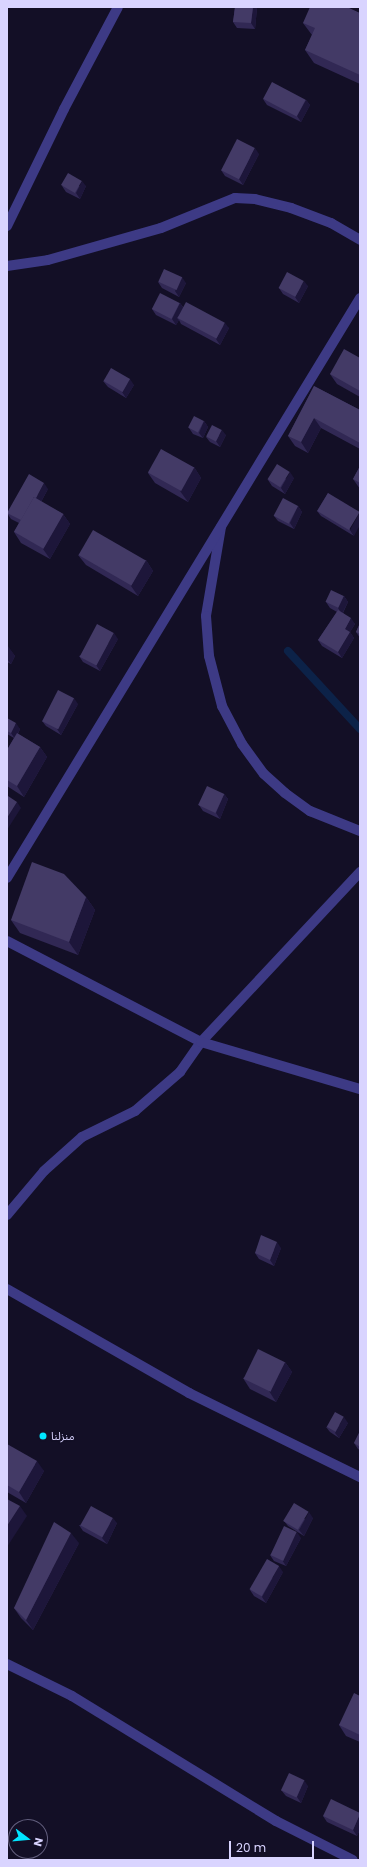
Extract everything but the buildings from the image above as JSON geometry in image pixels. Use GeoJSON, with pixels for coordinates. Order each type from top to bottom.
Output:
{"type":"FeatureCollection","features":[{"type":"Feature","properties":{"kind":"street"},"geometry":{"type":"LineString","coordinates":[[7,226],[64,109],[118,7]]}},
{"type":"Feature","properties":{"kind":"street"},"geometry":{"type":"LineString","coordinates":[[7,266],[48,260],[161,228],[235,198],[291,208],[331,223],[360,240]]}},
{"type":"Feature","properties":{"kind":"street"},"geometry":{"type":"LineString","coordinates":[[7,878],[222,521],[360,298]]}},
{"type":"Feature","properties":{"kind":"street"},"geometry":{"type":"LineString","coordinates":[[222,521],[206,616],[209,656],[222,706],[242,744],[264,774],[285,793],[310,811],[360,831]]}},
{"type":"Feature","properties":{"kind":"street"},"geometry":{"type":"LineString","coordinates":[[7,1216],[44,1171],[76,1142],[135,1111],[180,1072],[201,1042],[360,872]]}},
{"type":"Feature","properties":{"kind":"street"},"geometry":{"type":"LineString","coordinates":[[7,941],[201,1042],[360,1088]]}},
{"type":"Feature","properties":{"kind":"street"},"geometry":{"type":"LineString","coordinates":[[7,1289],[189,1392],[360,1477]]}},
{"type":"Feature","properties":{"kind":"street"},"geometry":{"type":"LineString","coordinates":[[7,1664],[72,1696],[276,1821],[353,1860]]}},
{"type":"Feature","properties":{"kind":"waterway"},"geometry":{"type":"LineString","coordinates":[[288,651],[360,729]]}},
{"type":"Feature","properties":{"kind":"place","name":"منزلنا"},"geometry":{"type":"Point","coordinates":[43,1436]}}]}
